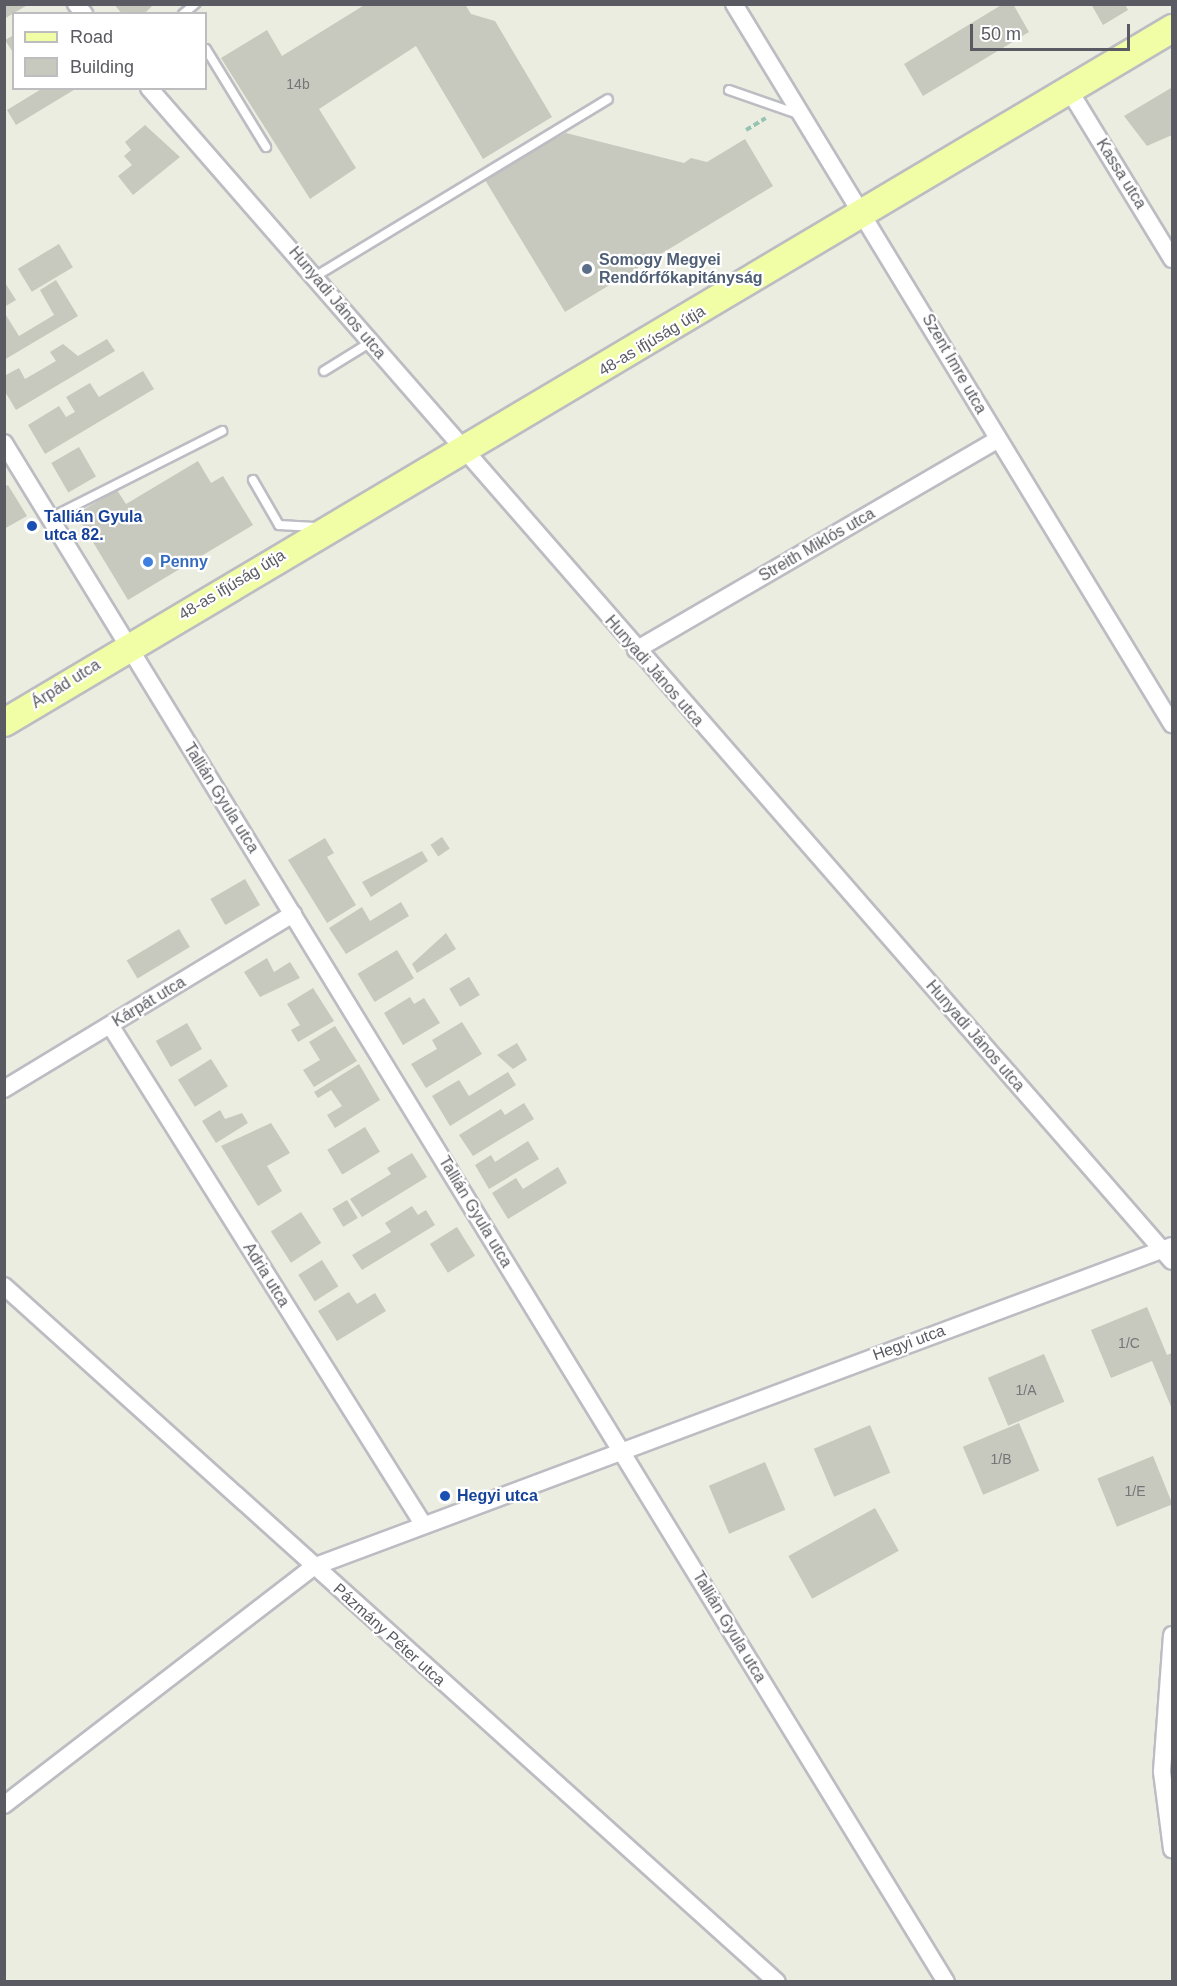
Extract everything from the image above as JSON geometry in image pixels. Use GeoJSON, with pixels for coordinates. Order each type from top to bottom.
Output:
{"type":"FeatureCollection","features":[{"type":"Feature","properties":{"kind":"main road","name":"48-as ifjúság útja"},"geometry":{"type":"LineString","coordinates":[[127,647],[866,213],[1173,28]]}},
{"type":"Feature","properties":{"kind":"main road","name":"Árpád utca"},"geometry":{"type":"LineString","coordinates":[[4,722],[127,647]]}},
{"type":"Feature","properties":{"kind":"street","name":"Szent Imre utca"},"geometry":{"type":"LineString","coordinates":[[734,4],[866,213],[998,439],[1173,724]]}},
{"type":"Feature","properties":{"kind":"street","name":"Hunyadi János utca"},"geometry":{"type":"LineString","coordinates":[[151,90],[316,276],[463,451],[636,650],[1169,1253]]}},
{"type":"Feature","properties":{"kind":"street","name":"Kassa utca"},"geometry":{"type":"LineString","coordinates":[[1069,90],[1173,259]]}},
{"type":"Feature","properties":{"kind":"street","name":"Streith Miklós utca"},"geometry":{"type":"LineString","coordinates":[[636,650],[998,439]]}},
{"type":"Feature","properties":{"kind":"street","name":"Tallián Gyula utca"},"geometry":{"type":"LineString","coordinates":[[4,443],[946,1982]]}},
{"type":"Feature","properties":{"kind":"street","name":"Kárpát utca"},"geometry":{"type":"LineString","coordinates":[[4,1089],[293,914]]}},
{"type":"Feature","properties":{"kind":"street","name":"Adria utca"},"geometry":{"type":"LineString","coordinates":[[110,1025],[423,1524]]}},
{"type":"Feature","properties":{"kind":"street","name":"Hegyi utca"},"geometry":{"type":"LineString","coordinates":[[4,1805],[313,1567],[620,1449],[1169,1253]]}},
{"type":"Feature","properties":{"kind":"street","name":"Pázmány Péter utca"},"geometry":{"type":"LineString","coordinates":[[4,1286],[313,1567],[777,1982]]}},
{"type":"Feature","properties":{"kind":"street"},"geometry":{"type":"LineString","coordinates":[[1173,1635],[1162,1772],[1173,1849]]}},
{"type":"Feature","properties":{"kind":"lane"},"geometry":{"type":"LineString","coordinates":[[207,52],[266,147]]}},
{"type":"Feature","properties":{"kind":"lane"},"geometry":{"type":"LineString","coordinates":[[729,90],[805,116]]}},
{"type":"Feature","properties":{"kind":"lane"},"geometry":{"type":"LineString","coordinates":[[316,276],[608,99]]}},
{"type":"Feature","properties":{"kind":"lane"},"geometry":{"type":"LineString","coordinates":[[324,371],[371,342]]}},
{"type":"Feature","properties":{"kind":"lane"},"geometry":{"type":"LineString","coordinates":[[50,518],[222,431]]}},
{"type":"Feature","properties":{"kind":"lane"},"geometry":{"type":"LineString","coordinates":[[253,480],[279,525],[336,524]]}},
{"type":"Feature","properties":{"kind":"building"},"geometry":{"type":"Polygon","coordinates":[[[4,4],[29,4],[12,12],[4,19],[4,4]]]}},
{"type":"Feature","properties":{"kind":"building"},"geometry":{"type":"Polygon","coordinates":[[[114,4],[154,4],[146,12],[120,12],[114,4]]]}},
{"type":"Feature","properties":{"kind":"building"},"geometry":{"type":"Polygon","coordinates":[[[366,4],[465,4],[471,14],[495,21],[552,117],[483,159],[416,46],[319,109],[356,168],[310,199],[221,58],[267,30],[282,56],[366,4]]]}},
{"type":"Feature","properties":{"kind":"building"},"geometry":{"type":"Polygon","coordinates":[[[1003,4],[1013,4],[1029,32],[923,96],[904,64],[1003,4]]]}},
{"type":"Feature","properties":{"kind":"building"},"geometry":{"type":"Polygon","coordinates":[[[1091,4],[1125,4],[1128,10],[1103,25],[1091,4]]]}},
{"type":"Feature","properties":{"kind":"building"},"geometry":{"type":"Polygon","coordinates":[[[12,36],[12,51],[5,40],[12,36]]]}},
{"type":"Feature","properties":{"kind":"building"},"geometry":{"type":"Polygon","coordinates":[[[1171,88],[1172,135],[1147,146],[1124,116],[1171,88]]]}},
{"type":"Feature","properties":{"kind":"building"},"geometry":{"type":"Polygon","coordinates":[[[40,90],[74,90],[16,125],[7,110],[40,90]]]}},
{"type":"Feature","properties":{"kind":"building"},"geometry":{"type":"Polygon","coordinates":[[[145,125],[180,157],[133,195],[118,176],[132,165],[124,156],[131,150],[125,142],[145,125]]]}},
{"type":"Feature","properties":{"kind":"building","name":"Somogy Megyei Rendőrfőkapitányság"},"geometry":{"type":"Polygon","coordinates":[[[566,133],[684,163],[691,158],[707,162],[745,139],[773,186],[565,312],[482,175],[566,133]]]}},
{"type":"Feature","properties":{"kind":"building"},"geometry":{"type":"Polygon","coordinates":[[[59,244],[73,267],[32,292],[18,269],[59,244]]]}},
{"type":"Feature","properties":{"kind":"building"},"geometry":{"type":"Polygon","coordinates":[[[56,280],[78,316],[4,360],[4,312],[19,336],[54,315],[40,290],[56,280]]]}},
{"type":"Feature","properties":{"kind":"building"},"geometry":{"type":"Polygon","coordinates":[[[4,281],[16,300],[4,307],[4,281]]]}},
{"type":"Feature","properties":{"kind":"building"},"geometry":{"type":"Polygon","coordinates":[[[107,339],[115,351],[16,410],[4,390],[4,376],[19,368],[25,379],[56,361],[50,352],[63,344],[78,356],[107,339]]]}},
{"type":"Feature","properties":{"kind":"building"},"geometry":{"type":"Polygon","coordinates":[[[143,371],[154,389],[45,454],[28,425],[59,406],[66,417],[75,412],[66,397],[90,383],[99,397],[143,371]]]}},
{"type":"Feature","properties":{"kind":"building"},"geometry":{"type":"Polygon","coordinates":[[[79,447],[96,476],[68,492],[51,463],[79,447]]]}},
{"type":"Feature","properties":{"kind":"building","name":"Penny"},"geometry":{"type":"Polygon","coordinates":[[[198,461],[211,483],[223,476],[253,525],[128,600],[76,514],[117,490],[126,504],[198,461]]]}},
{"type":"Feature","properties":{"kind":"building"},"geometry":{"type":"Polygon","coordinates":[[[8,485],[27,516],[4,529],[4,487],[8,485]]]}},
{"type":"Feature","properties":{"kind":"building"},"geometry":{"type":"Polygon","coordinates":[[[442,837],[450,849],[438,856],[430,845],[442,837]]]}},
{"type":"Feature","properties":{"kind":"building"},"geometry":{"type":"Polygon","coordinates":[[[325,838],[334,853],[327,857],[356,905],[327,923],[288,860],[325,838]]]}},
{"type":"Feature","properties":{"kind":"building"},"geometry":{"type":"Polygon","coordinates":[[[422,851],[428,861],[371,897],[362,882],[422,851]]]}},
{"type":"Feature","properties":{"kind":"building"},"geometry":{"type":"Polygon","coordinates":[[[245,879],[260,905],[225,925],[210,899],[245,879]]]}},
{"type":"Feature","properties":{"kind":"building"},"geometry":{"type":"Polygon","coordinates":[[[401,902],[409,916],[346,954],[329,928],[362,907],[370,921],[401,902]]]}},
{"type":"Feature","properties":{"kind":"building"},"geometry":{"type":"Polygon","coordinates":[[[179,929],[190,947],[138,978],[127,960],[179,929]]]}},
{"type":"Feature","properties":{"kind":"building"},"geometry":{"type":"Polygon","coordinates":[[[446,933],[456,949],[417,973],[412,964],[446,933]]]}},
{"type":"Feature","properties":{"kind":"building"},"geometry":{"type":"Polygon","coordinates":[[[397,950],[414,978],[375,1002],[358,974],[397,950]]]}},
{"type":"Feature","properties":{"kind":"building"},"geometry":{"type":"Polygon","coordinates":[[[267,958],[274,972],[290,962],[300,978],[260,997],[244,972],[267,958]]]}},
{"type":"Feature","properties":{"kind":"building"},"geometry":{"type":"Polygon","coordinates":[[[469,977],[480,995],[460,1007],[449,989],[469,977]]]}},
{"type":"Feature","properties":{"kind":"building"},"geometry":{"type":"Polygon","coordinates":[[[313,988],[334,1021],[298,1042],[291,1030],[300,1025],[287,1004],[313,988]]]}},
{"type":"Feature","properties":{"kind":"building"},"geometry":{"type":"Polygon","coordinates":[[[410,997],[414,1004],[424,998],[440,1023],[403,1045],[384,1013],[410,997]]]}},
{"type":"Feature","properties":{"kind":"building"},"geometry":{"type":"Polygon","coordinates":[[[462,1022],[482,1054],[426,1088],[411,1064],[437,1049],[432,1040],[462,1022]]]}},
{"type":"Feature","properties":{"kind":"building"},"geometry":{"type":"Polygon","coordinates":[[[187,1023],[202,1049],[171,1067],[156,1041],[187,1023]]]}},
{"type":"Feature","properties":{"kind":"building"},"geometry":{"type":"Polygon","coordinates":[[[335,1026],[357,1061],[314,1087],[303,1070],[320,1060],[309,1042],[335,1026]]]}},
{"type":"Feature","properties":{"kind":"building"},"geometry":{"type":"Polygon","coordinates":[[[517,1043],[527,1060],[513,1069],[497,1055],[517,1043]]]}},
{"type":"Feature","properties":{"kind":"building"},"geometry":{"type":"Polygon","coordinates":[[[211,1059],[228,1086],[195,1107],[178,1080],[211,1059]]]}},
{"type":"Feature","properties":{"kind":"building"},"geometry":{"type":"Polygon","coordinates":[[[359,1064],[380,1100],[335,1128],[327,1115],[342,1106],[331,1090],[318,1098],[314,1092],[359,1064]]]}},
{"type":"Feature","properties":{"kind":"building"},"geometry":{"type":"Polygon","coordinates":[[[508,1072],[516,1085],[450,1126],[432,1096],[459,1080],[469,1096],[508,1072]]]}},
{"type":"Feature","properties":{"kind":"building"},"geometry":{"type":"Polygon","coordinates":[[[524,1103],[534,1119],[473,1156],[459,1135],[501,1109],[505,1115],[524,1103]]]}},
{"type":"Feature","properties":{"kind":"building"},"geometry":{"type":"Polygon","coordinates":[[[220,1110],[225,1119],[242,1113],[248,1123],[216,1143],[202,1121],[220,1110]]]}},
{"type":"Feature","properties":{"kind":"building"},"geometry":{"type":"Polygon","coordinates":[[[271,1123],[290,1153],[267,1166],[282,1191],[258,1206],[221,1146],[271,1123]]]}},
{"type":"Feature","properties":{"kind":"building"},"geometry":{"type":"Polygon","coordinates":[[[365,1127],[380,1152],[342,1175],[327,1150],[365,1127]]]}},
{"type":"Feature","properties":{"kind":"building"},"geometry":{"type":"Polygon","coordinates":[[[528,1141],[539,1159],[489,1189],[475,1165],[491,1155],[495,1162],[528,1141]]]}},
{"type":"Feature","properties":{"kind":"building"},"geometry":{"type":"Polygon","coordinates":[[[412,1153],[427,1177],[362,1217],[350,1199],[391,1174],[387,1168],[412,1153]]]}},
{"type":"Feature","properties":{"kind":"building"},"geometry":{"type":"Polygon","coordinates":[[[558,1167],[567,1183],[508,1219],[492,1193],[516,1178],[523,1189],[558,1167]]]}},
{"type":"Feature","properties":{"kind":"building"},"geometry":{"type":"Polygon","coordinates":[[[347,1200],[358,1218],[343,1227],[332,1209],[347,1200]]]}},
{"type":"Feature","properties":{"kind":"building"},"geometry":{"type":"Polygon","coordinates":[[[412,1206],[418,1215],[426,1210],[435,1225],[362,1270],[352,1255],[391,1232],[385,1223],[412,1206]]]}},
{"type":"Feature","properties":{"kind":"building"},"geometry":{"type":"Polygon","coordinates":[[[301,1212],[321,1243],[291,1263],[271,1232],[301,1212]]]}},
{"type":"Feature","properties":{"kind":"building"},"geometry":{"type":"Polygon","coordinates":[[[457,1227],[475,1256],[448,1273],[430,1244],[457,1227]]]}},
{"type":"Feature","properties":{"kind":"building"},"geometry":{"type":"Polygon","coordinates":[[[322,1260],[338,1286],[315,1301],[298,1275],[322,1260]]]}},
{"type":"Feature","properties":{"kind":"building"},"geometry":{"type":"Polygon","coordinates":[[[349,1292],[357,1304],[375,1293],[386,1311],[337,1341],[318,1311],[349,1292]]]}},
{"type":"Feature","properties":{"kind":"building"},"geometry":{"type":"Polygon","coordinates":[[[1147,1307],[1167,1355],[1172,1353],[1172,1409],[1152,1361],[1111,1378],[1091,1330],[1147,1307]]]}},
{"type":"Feature","properties":{"kind":"building"},"geometry":{"type":"Polygon","coordinates":[[[1044,1354],[1064,1402],[1008,1426],[988,1378],[1044,1354]]]}},
{"type":"Feature","properties":{"kind":"building"},"geometry":{"type":"Polygon","coordinates":[[[1019,1423],[1039,1471],[983,1495],[963,1447],[1019,1423]]]}},
{"type":"Feature","properties":{"kind":"building"},"geometry":{"type":"Polygon","coordinates":[[[870,1425],[890,1473],[834,1497],[814,1449],[870,1425]]]}},
{"type":"Feature","properties":{"kind":"building"},"geometry":{"type":"Polygon","coordinates":[[[1153,1456],[1172,1504],[1117,1527],[1097,1478],[1153,1456]]]}},
{"type":"Feature","properties":{"kind":"building"},"geometry":{"type":"Polygon","coordinates":[[[765,1462],[785,1510],[729,1534],[709,1486],[765,1462]]]}},
{"type":"Feature","properties":{"kind":"building"},"geometry":{"type":"Polygon","coordinates":[[[875,1508],[899,1551],[812,1599],[788,1556],[875,1508]]]}},
{"type":"Feature","properties":{"kind":"place","name":"Somogy Megyei Rendőrfőkapitányság"},"geometry":{"type":"Point","coordinates":[587,269]}},
{"type":"Feature","properties":{"kind":"place","name":"Tallián Gyula utca 82."},"geometry":{"type":"Point","coordinates":[32,526]}},
{"type":"Feature","properties":{"kind":"place","name":"Penny"},"geometry":{"type":"Point","coordinates":[148,562]}},
{"type":"Feature","properties":{"kind":"place","name":"Hegyi utca"},"geometry":{"type":"Point","coordinates":[445,1496]}}]}
